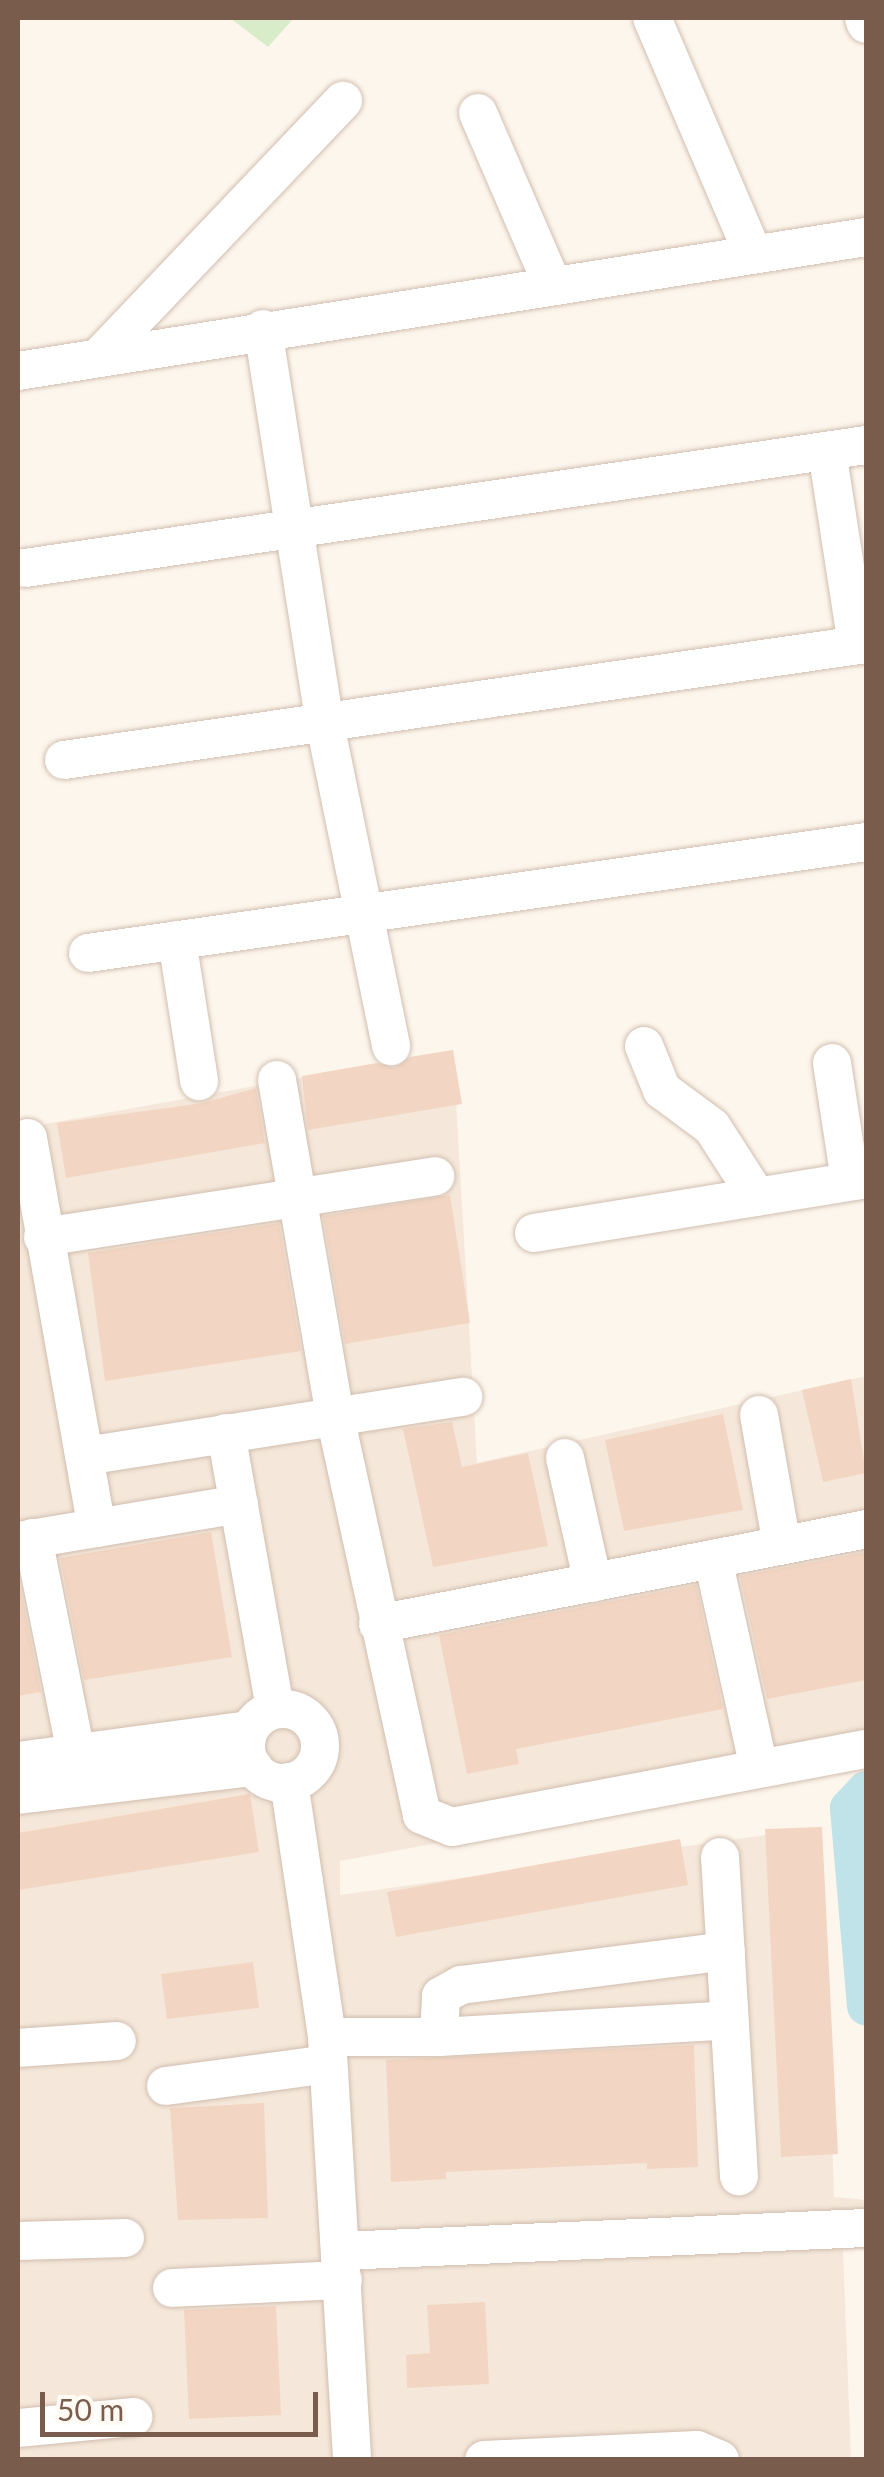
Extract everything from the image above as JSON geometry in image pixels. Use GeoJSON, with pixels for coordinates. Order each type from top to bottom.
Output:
{"type":"FeatureCollection","features":[{"type":"Feature","properties":{"kind":"street"},"geometry":{"type":"LineString","coordinates":[[652,18],[752,252]]}},
{"type":"Feature","properties":{"kind":"street"},"geometry":{"type":"LineString","coordinates":[[99,357],[343,101]]}},
{"type":"Feature","properties":{"kind":"street"},"geometry":{"type":"LineString","coordinates":[[478,113],[552,284]]}},
{"type":"Feature","properties":{"kind":"street"},"geometry":{"type":"LineString","coordinates":[[18,371],[263,329],[866,237]]}},
{"type":"Feature","properties":{"kind":"street"},"geometry":{"type":"LineString","coordinates":[[263,329],[325,724],[391,1046]]}},
{"type":"Feature","properties":{"kind":"street"},"geometry":{"type":"LineString","coordinates":[[26,568],[866,446]]}},
{"type":"Feature","properties":{"kind":"street"},"geometry":{"type":"LineString","coordinates":[[64,760],[862,644],[827,451]]}},
{"type":"Feature","properties":{"kind":"street"},"geometry":{"type":"LineString","coordinates":[[88,953],[866,842]]}},
{"type":"Feature","properties":{"kind":"street"},"geometry":{"type":"LineString","coordinates":[[176,940],[199,1081]]}},
{"type":"Feature","properties":{"kind":"street"},"geometry":{"type":"LineString","coordinates":[[644,1046],[662,1090],[712,1127],[757,1197]]}},
{"type":"Feature","properties":{"kind":"street"},"geometry":{"type":"LineString","coordinates":[[534,1233],[858,1180],[832,1062]]}},
{"type":"Feature","properties":{"kind":"street"},"geometry":{"type":"LineString","coordinates":[[277,1080],[335,1416],[378,1624],[417,1801],[435,1824],[452,1827],[866,1749]]}},
{"type":"Feature","properties":{"kind":"street"},"geometry":{"type":"LineString","coordinates":[[28,1138],[98,1528]]}},
{"type":"Feature","properties":{"kind":"street"},"geometry":{"type":"LineString","coordinates":[[43,1237],[435,1176]]}},
{"type":"Feature","properties":{"kind":"street"},"geometry":{"type":"LineString","coordinates":[[84,1456],[462,1396]]}},
{"type":"Feature","properties":{"kind":"street"},"geometry":{"type":"LineString","coordinates":[[760,1415],[782,1545]]}},
{"type":"Feature","properties":{"kind":"street"},"geometry":{"type":"LineString","coordinates":[[18,1795],[259,1735],[304,1714],[321,1740],[315,1766],[289,1782],[264,1778],[259,1735],[239,1504],[226,1433]]}},
{"type":"Feature","properties":{"kind":"street"},"geometry":{"type":"LineString","coordinates":[[565,1458],[593,1583]]}},
{"type":"Feature","properties":{"kind":"street"},"geometry":{"type":"LineString","coordinates":[[76,1754],[26,1540],[239,1504]]}},
{"type":"Feature","properties":{"kind":"street"},"geometry":{"type":"LineString","coordinates":[[378,1624],[866,1529]]}},
{"type":"Feature","properties":{"kind":"street"},"geometry":{"type":"LineString","coordinates":[[713,1558],[759,1768]]}},
{"type":"Feature","properties":{"kind":"street"},"geometry":{"type":"LineString","coordinates":[[18,1761],[259,1735]]}},
{"type":"Feature","properties":{"kind":"street"},"geometry":{"type":"LineString","coordinates":[[289,1782],[328,2050],[352,2460]]}},
{"type":"Feature","properties":{"kind":"street"},"geometry":{"type":"LineString","coordinates":[[720,1857],[739,2176]]}},
{"type":"Feature","properties":{"kind":"street"},"geometry":{"type":"LineString","coordinates":[[440,2037],[440,1996],[461,1986],[726,1950]]}},
{"type":"Feature","properties":{"kind":"street"},"geometry":{"type":"LineString","coordinates":[[166,2086],[328,2050],[440,2037],[730,2020]]}},
{"type":"Feature","properties":{"kind":"street"},"geometry":{"type":"LineString","coordinates":[[18,2048],[117,2041]]}},
{"type":"Feature","properties":{"kind":"street"},"geometry":{"type":"LineString","coordinates":[[172,2288],[342,2266],[866,2228]]}},
{"type":"Feature","properties":{"kind":"street"},"geometry":{"type":"LineString","coordinates":[[18,2241],[124,2238]]}},
{"type":"Feature","properties":{"kind":"street"},"geometry":{"type":"LineString","coordinates":[[18,2428],[133,2418]]}},
{"type":"Feature","properties":{"kind":"street"},"geometry":{"type":"LineString","coordinates":[[484,2460],[698,2450],[720,2460]]}},
{"type":"Feature","properties":{"kind":"shaded area"},"geometry":{"type":"Polygon","coordinates":[[[453,1050],[477,1463],[866,1376],[866,1764],[340,1861],[340,1895],[822,1827],[834,2197],[866,2200],[866,2249],[843,2249],[851,2459],[18,2460],[18,1129],[453,1050]]]}},
{"type":"Feature","properties":{"kind":"shaded area"},"geometry":{"type":"Polygon","coordinates":[[[866,1805],[866,2050],[849,1808],[866,1805]]]}},
{"type":"Feature","properties":{"kind":"green space"},"geometry":{"type":"Polygon","coordinates":[[[230,18],[294,18],[268,47],[230,18]]]}},
{"type":"Feature","properties":{"kind":"building"},"geometry":{"type":"Polygon","coordinates":[[[453,1050],[462,1104],[308,1130],[302,1076],[377,1063],[395,1068],[410,1057],[453,1050]]]}},
{"type":"Feature","properties":{"kind":"building"},"geometry":{"type":"Polygon","coordinates":[[[256,1088],[265,1143],[66,1178],[57,1123],[203,1103],[256,1088]]]}},
{"type":"Feature","properties":{"kind":"building"},"geometry":{"type":"Polygon","coordinates":[[[450,1195],[470,1323],[345,1344],[323,1216],[450,1195]]]}},
{"type":"Feature","properties":{"kind":"building"},"geometry":{"type":"Polygon","coordinates":[[[279,1223],[301,1351],[105,1381],[88,1253],[279,1223]]]}},
{"type":"Feature","properties":{"kind":"building"},"geometry":{"type":"Polygon","coordinates":[[[851,1379],[866,1473],[823,1482],[802,1390],[851,1379]]]}},
{"type":"Feature","properties":{"kind":"building"},"geometry":{"type":"Polygon","coordinates":[[[723,1414],[743,1510],[624,1531],[605,1440],[723,1414]]]}},
{"type":"Feature","properties":{"kind":"building"},"geometry":{"type":"Polygon","coordinates":[[[452,1422],[462,1467],[528,1453],[548,1546],[433,1567],[403,1429],[452,1422]]]}},
{"type":"Feature","properties":{"kind":"building"},"geometry":{"type":"Polygon","coordinates":[[[211,1532],[232,1657],[84,1680],[60,1558],[211,1532]]]}},
{"type":"Feature","properties":{"kind":"building"},"geometry":{"type":"Polygon","coordinates":[[[866,1552],[866,1680],[767,1699],[740,1576],[866,1552]]]}},
{"type":"Feature","properties":{"kind":"building"},"geometry":{"type":"Polygon","coordinates":[[[18,1575],[41,1692],[18,1696],[18,1575]]]}},
{"type":"Feature","properties":{"kind":"building"},"geometry":{"type":"Polygon","coordinates":[[[696,1585],[723,1709],[516,1749],[519,1764],[467,1774],[439,1635],[696,1585]]]}},
{"type":"Feature","properties":{"kind":"building"},"geometry":{"type":"Polygon","coordinates":[[[250,1794],[259,1852],[18,1890],[18,1833],[250,1794]]]}},
{"type":"Feature","properties":{"kind":"building"},"geometry":{"type":"Polygon","coordinates":[[[822,1827],[838,2154],[781,2157],[765,1829],[822,1827]]]}},
{"type":"Feature","properties":{"kind":"building"},"geometry":{"type":"Polygon","coordinates":[[[680,1839],[688,1885],[396,1937],[387,1892],[680,1839]]]}},
{"type":"Feature","properties":{"kind":"building"},"geometry":{"type":"Polygon","coordinates":[[[253,1962],[259,2008],[167,2019],[161,1974],[253,1962]]]}},
{"type":"Feature","properties":{"kind":"building"},"geometry":{"type":"Polygon","coordinates":[[[694,2045],[698,2167],[647,2169],[647,2163],[446,2172],[446,2179],[391,2182],[386,2060],[694,2045]]]}},
{"type":"Feature","properties":{"kind":"building"},"geometry":{"type":"Polygon","coordinates":[[[264,2103],[268,2218],[178,2220],[170,2108],[264,2103]]]}},
{"type":"Feature","properties":{"kind":"building"},"geometry":{"type":"Polygon","coordinates":[[[485,2302],[489,2384],[407,2388],[406,2355],[430,2353],[427,2305],[485,2302]]]}},
{"type":"Feature","properties":{"kind":"building"},"geometry":{"type":"Polygon","coordinates":[[[276,2306],[281,2415],[189,2419],[184,2310],[276,2306]]]}},
{"type":"Feature","properties":{"kind":"waterway"},"geometry":{"type":"LineString","coordinates":[[866,1790],[849,1808],[866,2006]]}}]}
